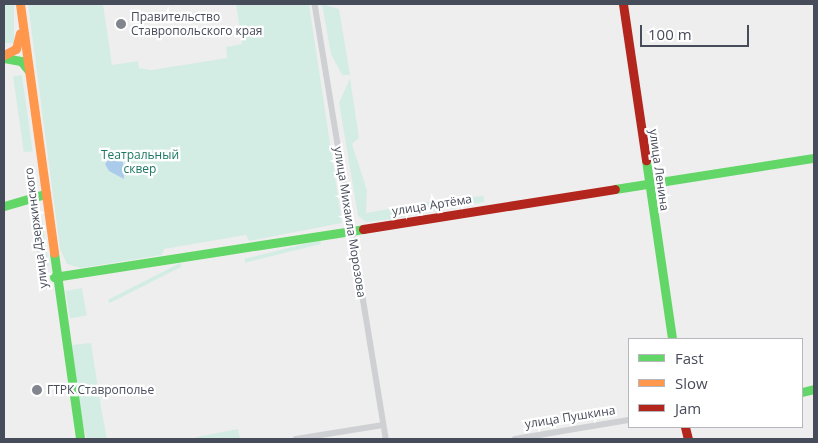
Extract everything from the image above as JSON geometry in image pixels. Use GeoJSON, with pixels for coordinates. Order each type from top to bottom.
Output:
{"type":"FeatureCollection","features":[{"type":"Feature","properties":{"kind":"main road","name":"улица Ленина"},"geometry":{"type":"LineString","coordinates":[[623,4],[672,338]]}},
{"type":"Feature","properties":{"kind":"main road","name":"улица Дзержинского"},"geometry":{"type":"LineString","coordinates":[[4,57],[20,43],[21,8]]}},
{"type":"Feature","properties":{"kind":"main road","name":"улица Дзержинского"},"geometry":{"type":"LineString","coordinates":[[21,8],[54,277],[80,439]]}},
{"type":"Feature","properties":{"kind":"main road"},"geometry":{"type":"LineString","coordinates":[[4,57],[21,61],[29,71]]}},
{"type":"Feature","properties":{"kind":"main road","name":"улица Артёма"},"geometry":{"type":"LineString","coordinates":[[54,277],[814,158]]}},
{"type":"Feature","properties":{"kind":"main road"},"geometry":{"type":"LineString","coordinates":[[4,206],[45,194]]}},
{"type":"Feature","properties":{"kind":"street","name":"улица Михаила Морозова"},"geometry":{"type":"LineString","coordinates":[[315,4],[386,439]]}},
{"type":"Feature","properties":{"kind":"street","name":"улица Пушкина"},"geometry":{"type":"LineString","coordinates":[[515,439],[628,420]]}},
{"type":"Feature","properties":{"kind":"street"},"geometry":{"type":"LineString","coordinates":[[296,439],[383,425]]}},
{"type":"Feature","properties":{"kind":"green space"},"geometry":{"type":"Polygon","coordinates":[[[5,4],[14,4],[14,43],[5,43],[5,4]]]}},
{"type":"Feature","properties":{"kind":"green space","name":"Театральный сквер"},"geometry":{"type":"Polygon","coordinates":[[[28,4],[103,4],[112,65],[138,61],[139,68],[151,70],[227,58],[226,47],[242,44],[236,4],[309,4],[342,223],[249,241],[246,235],[164,249],[162,255],[81,268],[67,264],[60,249],[28,4]]]}},
{"type":"Feature","properties":{"kind":"green space"},"geometry":{"type":"Polygon","coordinates":[[[322,4],[339,9],[350,75],[342,75],[331,54],[322,4]]]}},
{"type":"Feature","properties":{"kind":"green space"},"geometry":{"type":"Polygon","coordinates":[[[22,75],[33,151],[24,153],[13,76],[22,75]]]}},
{"type":"Feature","properties":{"kind":"green space"},"geometry":{"type":"Polygon","coordinates":[[[350,78],[359,138],[352,144],[367,190],[366,213],[444,199],[484,196],[484,202],[366,222],[358,216],[339,103],[350,78]]]}},
{"type":"Feature","properties":{"kind":"green space"},"geometry":{"type":"Polygon","coordinates":[[[33,168],[36,186],[28,191],[26,171],[33,168]]]}},
{"type":"Feature","properties":{"kind":"green space"},"geometry":{"type":"Polygon","coordinates":[[[31,205],[40,207],[49,266],[39,265],[31,205]]]}},
{"type":"Feature","properties":{"kind":"green space"},"geometry":{"type":"Polygon","coordinates":[[[320,240],[321,244],[245,263],[244,259],[320,240]]]}},
{"type":"Feature","properties":{"kind":"green space"},"geometry":{"type":"Polygon","coordinates":[[[180,263],[182,267],[110,303],[108,300],[180,263]]]}},
{"type":"Feature","properties":{"kind":"green space"},"geometry":{"type":"Polygon","coordinates":[[[82,288],[87,316],[70,319],[65,291],[82,288]]]}},
{"type":"Feature","properties":{"kind":"green space"},"geometry":{"type":"Polygon","coordinates":[[[91,343],[107,439],[87,439],[81,419],[72,345],[91,343]]]}},
{"type":"Feature","properties":{"kind":"green space"},"geometry":{"type":"Polygon","coordinates":[[[238,429],[240,438],[196,439],[196,437],[238,429]]]}},
{"type":"Feature","properties":{"kind":"water"},"geometry":{"type":"Polygon","coordinates":[[[111,156],[123,162],[124,179],[109,171],[105,164],[111,156]]]}},
{"type":"Feature","properties":{"kind":"traffic: fast"},"geometry":{"type":"LineString","coordinates":[[4,58],[21,61],[29,71]]}},
{"type":"Feature","properties":{"kind":"traffic: fast"},"geometry":{"type":"LineString","coordinates":[[615,189],[814,158]]}},
{"type":"Feature","properties":{"kind":"traffic: fast"},"geometry":{"type":"LineString","coordinates":[[646,160],[672,338]]}},
{"type":"Feature","properties":{"kind":"traffic: fast"},"geometry":{"type":"LineString","coordinates":[[4,206],[45,194]]}},
{"type":"Feature","properties":{"kind":"traffic: fast"},"geometry":{"type":"LineString","coordinates":[[54,277],[363,229]]}},
{"type":"Feature","properties":{"kind":"traffic: fast"},"geometry":{"type":"LineString","coordinates":[[54,253],[80,439]]}},
{"type":"Feature","properties":{"kind":"traffic: fast"},"geometry":{"type":"LineString","coordinates":[[803,392],[814,389]]}},
{"type":"Feature","properties":{"kind":"traffic: slow"},"geometry":{"type":"LineString","coordinates":[[20,4],[54,253]]}},
{"type":"Feature","properties":{"kind":"traffic: slow"},"geometry":{"type":"LineString","coordinates":[[4,55],[16,49],[20,33]]}},
{"type":"Feature","properties":{"kind":"traffic: jam"},"geometry":{"type":"LineString","coordinates":[[623,4],[646,160]]}},
{"type":"Feature","properties":{"kind":"traffic: jam"},"geometry":{"type":"LineString","coordinates":[[363,229],[615,189]]}},
{"type":"Feature","properties":{"kind":"traffic: jam"},"geometry":{"type":"LineString","coordinates":[[685,428],[688,439]]}},
{"type":"Feature","properties":{"kind":"place","name":"Правительство Ставропольского края"},"geometry":{"type":"Point","coordinates":[121,24]}},
{"type":"Feature","properties":{"kind":"place","name":"ГТРК Ставрополье"},"geometry":{"type":"Point","coordinates":[37,390]}}]}
